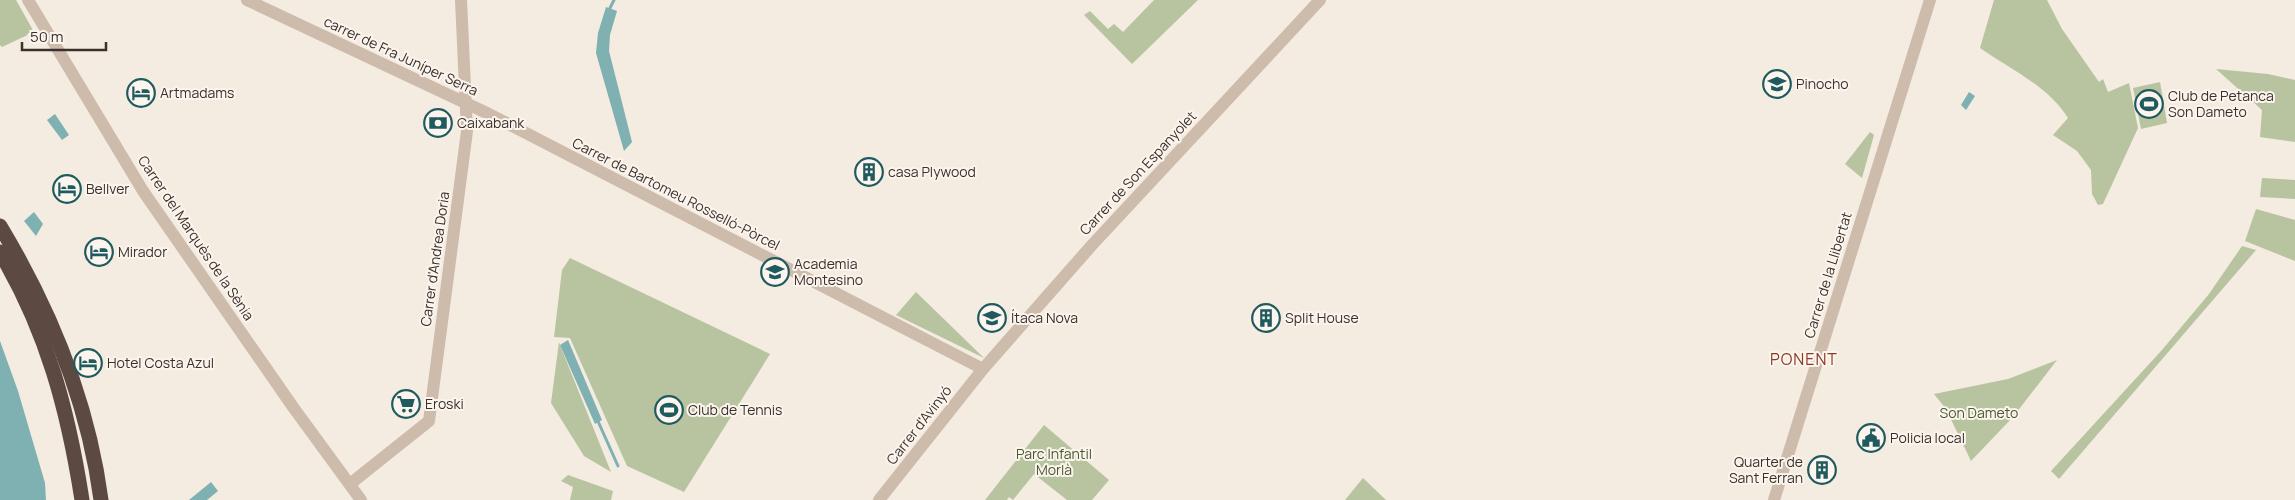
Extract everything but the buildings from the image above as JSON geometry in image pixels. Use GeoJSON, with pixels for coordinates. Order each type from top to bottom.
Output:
{"type":"FeatureCollection","features":[{"type":"Feature","properties":{"kind":"highway"},"geometry":{"type":"LineString","coordinates":[[0,226],[34,286],[65,356],[86,422],[101,500]]}},
{"type":"Feature","properties":{"kind":"highway"},"geometry":{"type":"LineString","coordinates":[[0,252],[33,316],[52,363],[69,424],[82,500]]}},
{"type":"Feature","properties":{"kind":"street","name":"Carrer del Marquès de la Sènia"},"geometry":{"type":"LineString","coordinates":[[28,0],[143,191],[361,500]]}},
{"type":"Feature","properties":{"kind":"street","name":"carrer de Fra Juníper Serra"},"geometry":{"type":"LineString","coordinates":[[247,0],[489,114]]}},
{"type":"Feature","properties":{"kind":"street","name":"Carrer d'Andrea Doria"},"geometry":{"type":"LineString","coordinates":[[350,484],[429,421],[467,131],[461,0]]}},
{"type":"Feature","properties":{"kind":"street","name":"Carrer de Son Espanyolet"},"geometry":{"type":"LineString","coordinates":[[983,369],[1092,245],[1320,0]]}},
{"type":"Feature","properties":{"kind":"street","name":"Carrer de la Llibertat"},"geometry":{"type":"LineString","coordinates":[[1774,500],[1930,0]]}},
{"type":"Feature","properties":{"kind":"street","name":"Carrer de Bartomeu Rosselló-Pòrcel"},"geometry":{"type":"LineString","coordinates":[[489,114],[983,369]]}},
{"type":"Feature","properties":{"kind":"street","name":"Carrer d'Avinyó"},"geometry":{"type":"LineString","coordinates":[[879,500],[983,369]]}},
{"type":"Feature","properties":{"kind":"street"},"geometry":{"type":"LineString","coordinates":[[350,484],[355,500]]}},
{"type":"Feature","properties":{"kind":"green space"},"geometry":{"type":"Polygon","coordinates":[[[0,0],[16,0],[34,32],[2,47],[0,45],[0,0]]]}},
{"type":"Feature","properties":{"kind":"green space"},"geometry":{"type":"Polygon","coordinates":[[[1154,0],[1198,0],[1132,64],[1084,15],[1090,11],[1108,29],[1114,24],[1123,32],[1154,0]]]}},
{"type":"Feature","properties":{"kind":"green space"},"geometry":{"type":"Polygon","coordinates":[[[1994,0],[2047,0],[2062,29],[2099,82],[2103,79],[2108,92],[2129,83],[2138,128],[2103,204],[2098,205],[2092,194],[2091,170],[2077,151],[2053,135],[2068,118],[2059,106],[2039,87],[1980,48],[1994,0]]]}},
{"type":"Feature","properties":{"kind":"green space"},"geometry":{"type":"Polygon","coordinates":[[[2216,69],[2268,74],[2295,80],[2295,142],[2260,137],[2262,110],[2216,69]]]}},
{"type":"Feature","properties":{"kind":"green space","name":"Club de Petanca Son Dameto"},"geometry":{"type":"Polygon","coordinates":[[[2160,82],[2167,123],[2141,129],[2133,88],[2160,82]]]}},
{"type":"Feature","properties":{"kind":"green space"},"geometry":{"type":"Polygon","coordinates":[[[1870,132],[1874,135],[1862,178],[1845,164],[1870,132]]]}},
{"type":"Feature","properties":{"kind":"green space"},"geometry":{"type":"Polygon","coordinates":[[[2262,178],[2295,180],[2295,199],[2260,197],[2262,178]]]}},
{"type":"Feature","properties":{"kind":"green space"},"geometry":{"type":"Polygon","coordinates":[[[2256,209],[2295,220],[2295,261],[2245,241],[2256,209]]]}},
{"type":"Feature","properties":{"kind":"green space"},"geometry":{"type":"Polygon","coordinates":[[[2242,246],[2256,250],[2059,479],[2051,471],[2162,350],[2209,294],[2242,246]]]}},
{"type":"Feature","properties":{"kind":"green space","name":"Club de Tennis"},"geometry":{"type":"Polygon","coordinates":[[[570,258],[770,354],[684,492],[627,466],[570,338],[554,337],[562,270],[570,258]]]}},
{"type":"Feature","properties":{"kind":"green space"},"geometry":{"type":"Polygon","coordinates":[[[916,292],[984,358],[896,315],[916,292]]]}},
{"type":"Feature","properties":{"kind":"green space"},"geometry":{"type":"Polygon","coordinates":[[[559,342],[611,472],[584,456],[551,403],[559,342]]]}},
{"type":"Feature","properties":{"kind":"green space","name":"Son Dameto"},"geometry":{"type":"Polygon","coordinates":[[[2057,360],[2013,417],[1971,461],[1946,409],[1934,394],[2008,379],[2057,360]]]}},
{"type":"Feature","properties":{"kind":"green space","name":"Parc Infantil Morlà"},"geometry":{"type":"Polygon","coordinates":[[[1044,425],[1109,480],[1092,500],[1067,500],[1034,474],[1013,500],[1009,497],[1007,500],[985,500],[1044,425]]]}},
{"type":"Feature","properties":{"kind":"green space"},"geometry":{"type":"Polygon","coordinates":[[[568,475],[613,491],[611,500],[570,500],[573,487],[561,481],[568,475]]]}},
{"type":"Feature","properties":{"kind":"green space"},"geometry":{"type":"Polygon","coordinates":[[[1363,478],[1386,500],[1345,500],[1363,478]]]}},
{"type":"Feature","properties":{"kind":"water"},"geometry":{"type":"Polygon","coordinates":[[[606,7],[617,11],[610,35],[609,51],[632,142],[624,151],[596,53],[598,33],[606,7]]]}},
{"type":"Feature","properties":{"kind":"water"},"geometry":{"type":"Polygon","coordinates":[[[1969,92],[1975,96],[1966,110],[1961,105],[1969,92]]]}},
{"type":"Feature","properties":{"kind":"water"},"geometry":{"type":"Polygon","coordinates":[[[55,114],[69,135],[62,140],[47,120],[55,114]]]}},
{"type":"Feature","properties":{"kind":"water"},"geometry":{"type":"Polygon","coordinates":[[[34,212],[43,224],[36,236],[24,221],[34,212]]]}},
{"type":"Feature","properties":{"kind":"water"},"geometry":{"type":"Polygon","coordinates":[[[568,340],[602,420],[595,424],[560,345],[568,340]]]}},
{"type":"Feature","properties":{"kind":"water"},"geometry":{"type":"Polygon","coordinates":[[[0,341],[18,391],[45,483],[46,500],[0,500],[0,341]]]}},
{"type":"Feature","properties":{"kind":"water"},"geometry":{"type":"Polygon","coordinates":[[[211,482],[218,491],[207,500],[189,500],[211,482]]]}},
{"type":"Feature","properties":{"kind":"waterway"},"geometry":{"type":"LineString","coordinates":[[609,10],[614,0]]}},
{"type":"Feature","properties":{"kind":"waterway"},"geometry":{"type":"LineString","coordinates":[[597,419],[618,466]]}},
{"type":"Feature","properties":{"kind":"place","name":"Pinocho"},"geometry":{"type":"Point","coordinates":[1777,84]}},
{"type":"Feature","properties":{"kind":"place","name":"Artmadams"},"geometry":{"type":"Point","coordinates":[141,93]}},
{"type":"Feature","properties":{"kind":"place","name":"Club de Petanca Son Dameto"},"geometry":{"type":"Point","coordinates":[2149,104]}},
{"type":"Feature","properties":{"kind":"place","name":"Caixabank"},"geometry":{"type":"Point","coordinates":[438,123]}},
{"type":"Feature","properties":{"kind":"place","name":"casa Plywood"},"geometry":{"type":"Point","coordinates":[869,172]}},
{"type":"Feature","properties":{"kind":"place","name":"Bellver"},"geometry":{"type":"Point","coordinates":[67,189]}},
{"type":"Feature","properties":{"kind":"place","name":"Mirador"},"geometry":{"type":"Point","coordinates":[99,252]}},
{"type":"Feature","properties":{"kind":"place","name":"Academia Montesino"},"geometry":{"type":"Point","coordinates":[775,272]}},
{"type":"Feature","properties":{"kind":"place","name":"Ítaca Nova"},"geometry":{"type":"Point","coordinates":[992,318]}},
{"type":"Feature","properties":{"kind":"place","name":"Split House"},"geometry":{"type":"Point","coordinates":[1266,318]}},
{"type":"Feature","properties":{"kind":"place","name":"Hotel Costa Azul"},"geometry":{"type":"Point","coordinates":[88,363]}},
{"type":"Feature","properties":{"kind":"place","name":"Eroski"},"geometry":{"type":"Point","coordinates":[406,404]}},
{"type":"Feature","properties":{"kind":"place","name":"Club de Tennis"},"geometry":{"type":"Point","coordinates":[669,410]}},
{"type":"Feature","properties":{"kind":"place","name":"Policia local"},"geometry":{"type":"Point","coordinates":[1871,438]}},
{"type":"Feature","properties":{"kind":"place","name":"Quarter de Sant Ferran"},"geometry":{"type":"Point","coordinates":[1822,470]}},
{"type":"Feature","properties":{"kind":"district","name":"PONENT"},"geometry":{"type":"Point","coordinates":[1804,359]}}]}
